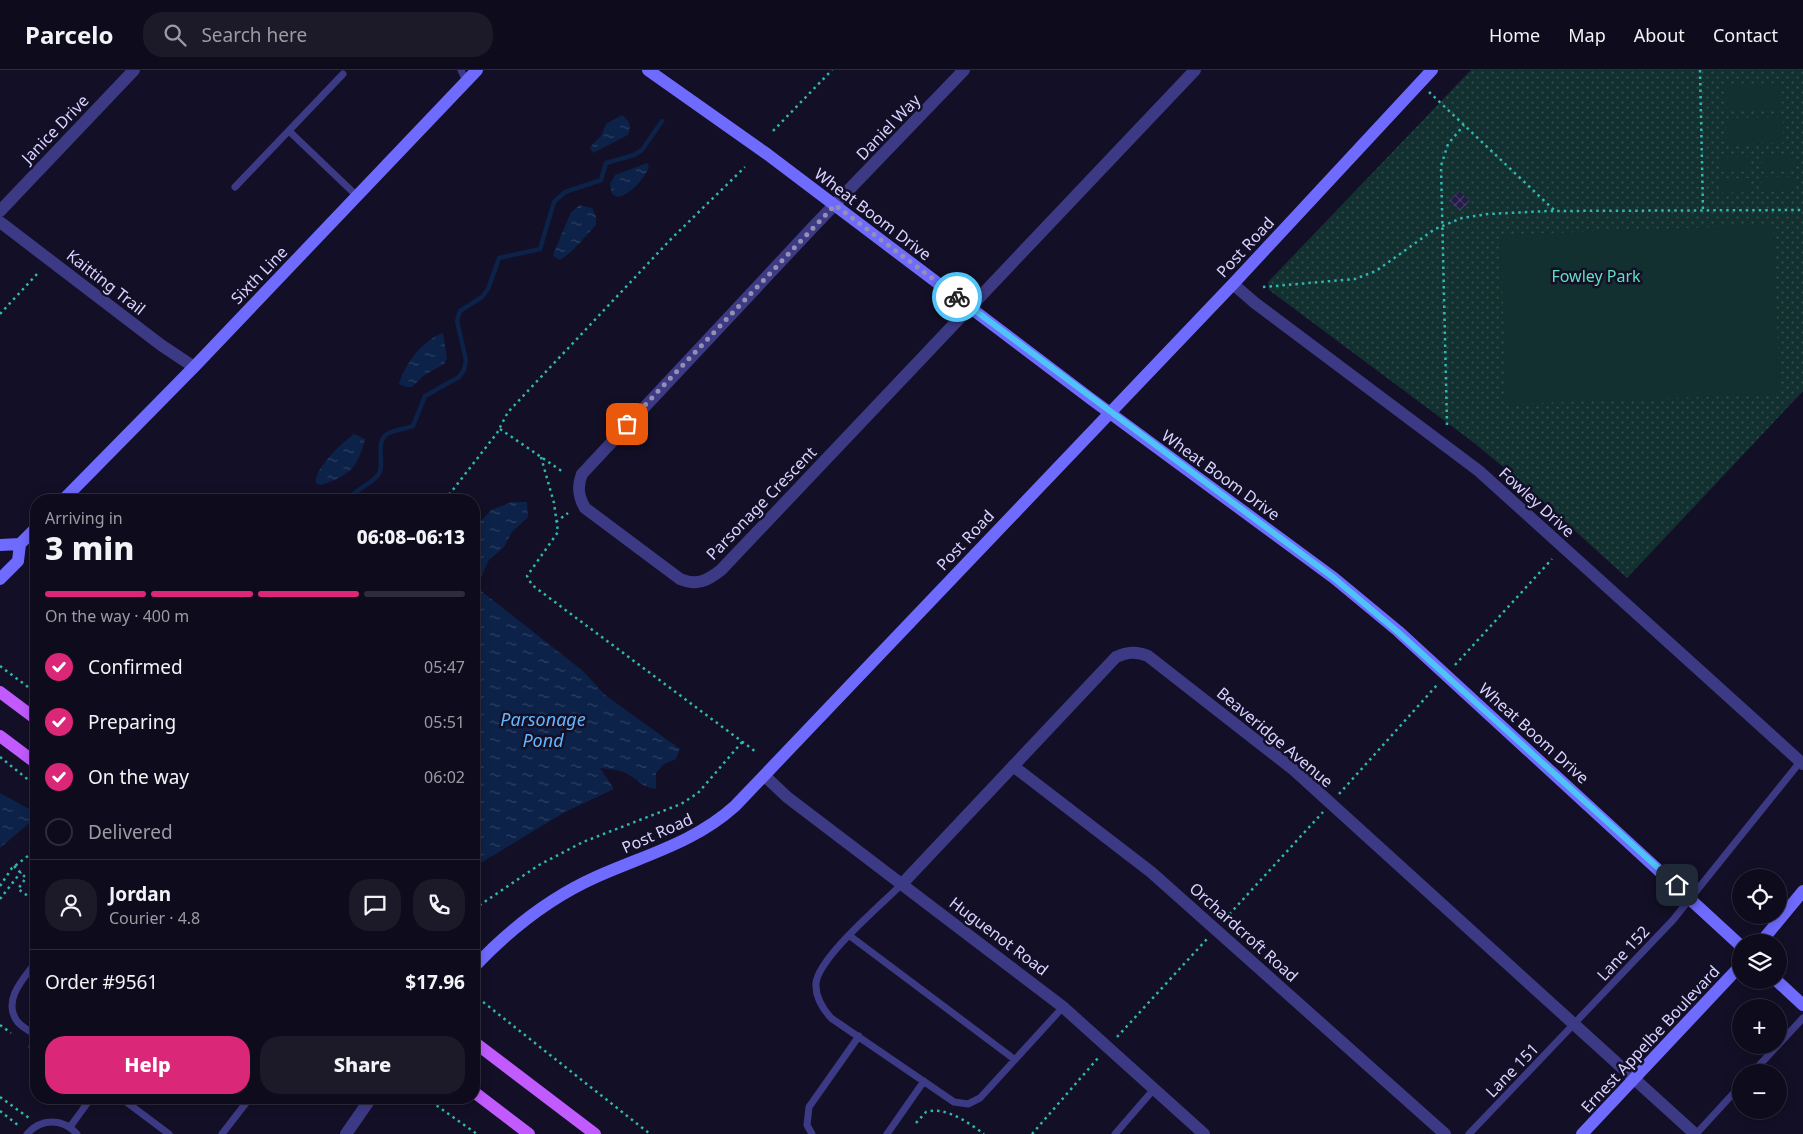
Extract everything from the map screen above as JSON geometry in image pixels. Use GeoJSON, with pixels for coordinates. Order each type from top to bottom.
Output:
{"type":"FeatureCollection","features":[{"type":"Feature","properties":{"kind":"main road"},"geometry":{"type":"LineString","coordinates":[[0,692],[30,714]]}},
{"type":"Feature","properties":{"kind":"main road"},"geometry":{"type":"LineString","coordinates":[[0,736],[30,758]]}},
{"type":"Feature","properties":{"kind":"main road"},"geometry":{"type":"LineString","coordinates":[[480,1047],[595,1134]]}},
{"type":"Feature","properties":{"kind":"main road"},"geometry":{"type":"LineString","coordinates":[[480,1097],[529,1134]]}},
{"type":"Feature","properties":{"kind":"street","name":"Janice Drive"},"geometry":{"type":"LineString","coordinates":[[0,211],[134,70]]}},
{"type":"Feature","properties":{"kind":"street","name":"Sixth Line"},"geometry":{"type":"LineString","coordinates":[[69,494],[194,367],[357,196],[463,76],[477,70]]}},
{"type":"Feature","properties":{"kind":"street","name":"Wheat Boom Drive"},"geometry":{"type":"LineString","coordinates":[[648,70],[835,205],[1109,412],[1334,578],[1398,632],[1692,898],[1732,937]]}},
{"type":"Feature","properties":{"kind":"street","name":"Daniel Way"},"geometry":{"type":"LineString","coordinates":[[835,205],[964,70]]}},
{"type":"Feature","properties":{"kind":"street","name":"Parsonage Crescent"},"geometry":{"type":"LineString","coordinates":[[835,205],[587,466],[578,482],[578,492],[581,501],[590,513],[680,579],[689,582],[704,582],[721,570],[1195,70]]}},
{"type":"Feature","properties":{"kind":"street","name":"Post Road"},"geometry":{"type":"LineString","coordinates":[[480,962],[528,916],[550,902],[596,877],[694,836],[725,815],[765,776],[1232,284],[1432,70]]}},
{"type":"Feature","properties":{"kind":"street","name":"Kaitting Trail"},"geometry":{"type":"LineString","coordinates":[[0,222],[161,345],[194,367]]}},
{"type":"Feature","properties":{"kind":"street","name":"Fowley Drive"},"geometry":{"type":"LineString","coordinates":[[1232,284],[1479,471],[1802,763]]}},
{"type":"Feature","properties":{"kind":"street"},"geometry":{"type":"LineString","coordinates":[[0,579],[18,561],[20,544],[30,534]]}},
{"type":"Feature","properties":{"kind":"street"},"geometry":{"type":"LineString","coordinates":[[0,545],[20,544]]}},
{"type":"Feature","properties":{"kind":"street","name":"Beaveridge Avenue"},"geometry":{"type":"LineString","coordinates":[[902,884],[1116,657],[1138,652],[1148,656],[1294,770],[1634,1080],[1696,1134]]}},
{"type":"Feature","properties":{"kind":"street","name":"Orchardcroft Road"},"geometry":{"type":"LineString","coordinates":[[1013,766],[1151,872],[1445,1134]]}},
{"type":"Feature","properties":{"kind":"street","name":"Huguenot Road"},"geometry":{"type":"LineString","coordinates":[[765,776],[787,797],[1064,1007],[1204,1134]]}},
{"type":"Feature","properties":{"kind":"street"},"geometry":{"type":"LineString","coordinates":[[1768,934],[1803,891]]}},
{"type":"Feature","properties":{"kind":"street","name":"Ernest Appelbe Boulevard"},"geometry":{"type":"LineString","coordinates":[[1582,1134],[1732,975]]}},
{"type":"Feature","properties":{"kind":"street"},"geometry":{"type":"LineString","coordinates":[[1786,989],[1803,1005]]}},
{"type":"Feature","properties":{"kind":"street"},"geometry":{"type":"LineString","coordinates":[[346,1134],[368,1104]]}},
{"type":"Feature","properties":{"kind":"lane"},"geometry":{"type":"LineString","coordinates":[[235,186],[343,74]]}},
{"type":"Feature","properties":{"kind":"lane"},"geometry":{"type":"LineString","coordinates":[[289,131],[357,196]]}},
{"type":"Feature","properties":{"kind":"lane","name":"Lane 152"},"geometry":{"type":"LineString","coordinates":[[1574,1025],[1692,898],[1802,763]]}},
{"type":"Feature","properties":{"kind":"lane"},"geometry":{"type":"LineString","coordinates":[[902,884],[821,968],[816,991],[822,1006],[831,1018],[954,1102],[968,1104],[980,1098],[1064,1007]]}},
{"type":"Feature","properties":{"kind":"lane"},"geometry":{"type":"LineString","coordinates":[[850,936],[1014,1059]]}},
{"type":"Feature","properties":{"kind":"lane"},"geometry":{"type":"LineString","coordinates":[[30,970],[16,988],[11,1006],[17,1022],[30,1032]]}},
{"type":"Feature","properties":{"kind":"lane"},"geometry":{"type":"LineString","coordinates":[[1760,1064],[1803,1018]]}},
{"type":"Feature","properties":{"kind":"lane","name":"Lane 151"},"geometry":{"type":"LineString","coordinates":[[1470,1134],[1574,1025]]}},
{"type":"Feature","properties":{"kind":"lane"},"geometry":{"type":"LineString","coordinates":[[812,1134],[807,1125],[809,1107],[859,1036]]}},
{"type":"Feature","properties":{"kind":"lane"},"geometry":{"type":"LineString","coordinates":[[887,1134],[924,1081]]}},
{"type":"Feature","properties":{"kind":"lane"},"geometry":{"type":"LineString","coordinates":[[1115,1134],[1154,1089]]}},
{"type":"Feature","properties":{"kind":"lane"},"geometry":{"type":"LineString","coordinates":[[1696,1134],[1732,1095]]}},
{"type":"Feature","properties":{"kind":"lane"},"geometry":{"type":"LineString","coordinates":[[70,1127],[87,1104]]}},
{"type":"Feature","properties":{"kind":"lane"},"geometry":{"type":"LineString","coordinates":[[129,1104],[168,1134]]}},
{"type":"Feature","properties":{"kind":"lane"},"geometry":{"type":"LineString","coordinates":[[222,1134],[245,1104]]}},
{"type":"Feature","properties":{"kind":"lane"},"geometry":{"type":"LineString","coordinates":[[28,1133],[38,1125],[55,1122],[70,1127],[77,1134]]}},
{"type":"Feature","properties":{"kind":"path"},"geometry":{"type":"LineString","coordinates":[[773,131],[832,70]]}},
{"type":"Feature","properties":{"kind":"path"},"geometry":{"type":"LineString","coordinates":[[1700,70],[1702,211]]}},
{"type":"Feature","properties":{"kind":"path"},"geometry":{"type":"LineString","coordinates":[[1421,82],[1555,211]]}},
{"type":"Feature","properties":{"kind":"path"},"geometry":{"type":"LineString","coordinates":[[1447,425],[1442,166],[1448,144],[1464,124]]}},
{"type":"Feature","properties":{"kind":"path"},"geometry":{"type":"LineString","coordinates":[[450,494],[466,476],[500,429],[508,412],[672,238],[745,167]]}},
{"type":"Feature","properties":{"kind":"path"},"geometry":{"type":"LineString","coordinates":[[1263,287],[1355,278],[1376,271],[1442,226],[1462,218],[1488,214],[1555,211],[1803,210]]}},
{"type":"Feature","properties":{"kind":"path"},"geometry":{"type":"LineString","coordinates":[[0,314],[37,274]]}},
{"type":"Feature","properties":{"kind":"path"},"geometry":{"type":"LineString","coordinates":[[500,429],[563,472]]}},
{"type":"Feature","properties":{"kind":"path"},"geometry":{"type":"LineString","coordinates":[[541,458],[558,532],[527,576],[532,585],[756,752]]}},
{"type":"Feature","properties":{"kind":"path"},"geometry":{"type":"LineString","coordinates":[[556,522],[568,514]]}},
{"type":"Feature","properties":{"kind":"path"},"geometry":{"type":"LineString","coordinates":[[1454,666],[1552,559]]}},
{"type":"Feature","properties":{"kind":"path"},"geometry":{"type":"LineString","coordinates":[[0,666],[30,688]]}},
{"type":"Feature","properties":{"kind":"path"},"geometry":{"type":"LineString","coordinates":[[1336,798],[1438,683]]}},
{"type":"Feature","properties":{"kind":"path"},"geometry":{"type":"LineString","coordinates":[[480,905],[539,865],[583,842],[681,804],[698,793],[743,741]]}},
{"type":"Feature","properties":{"kind":"path"},"geometry":{"type":"LineString","coordinates":[[0,757],[30,781]]}},
{"type":"Feature","properties":{"kind":"path"},"geometry":{"type":"LineString","coordinates":[[1221,923],[1325,809]]}},
{"type":"Feature","properties":{"kind":"path"},"geometry":{"type":"LineString","coordinates":[[0,886],[14,866],[30,854]]}},
{"type":"Feature","properties":{"kind":"path"},"geometry":{"type":"LineString","coordinates":[[14,866],[26,878],[18,889],[30,897]]}},
{"type":"Feature","properties":{"kind":"path"},"geometry":{"type":"LineString","coordinates":[[0,899],[20,872]]}},
{"type":"Feature","properties":{"kind":"path"},"geometry":{"type":"LineString","coordinates":[[1114,1041],[1209,936]]}},
{"type":"Feature","properties":{"kind":"path"},"geometry":{"type":"LineString","coordinates":[[480,1000],[650,1134]]}},
{"type":"Feature","properties":{"kind":"path"},"geometry":{"type":"LineString","coordinates":[[1032,1134],[1096,1060]]}},
{"type":"Feature","properties":{"kind":"path"},"geometry":{"type":"LineString","coordinates":[[0,1097],[38,1125]]}},
{"type":"Feature","properties":{"kind":"path"},"geometry":{"type":"LineString","coordinates":[[434,1104],[477,1134]]}},
{"type":"Feature","properties":{"kind":"path"},"geometry":{"type":"LineString","coordinates":[[916,1123],[926,1112],[937,1110],[964,1120],[984,1134]]}},
{"type":"Feature","properties":{"kind":"path"},"geometry":{"type":"LineString","coordinates":[[0,1111],[28,1133]]}},
{"type":"Feature","properties":{"kind":"green space","name":"Fowley Park"},"geometry":{"type":"Polygon","coordinates":[[[1471,70],[1803,70],[1803,391],[1627,578],[1519,480],[1473,442],[1269,290],[1268,282],[1471,70]]]}},
{"type":"Feature","properties":{"kind":"green space"},"geometry":{"type":"Polygon","coordinates":[[[1782,83],[1782,109],[1727,110],[1726,84],[1782,83]]]}},
{"type":"Feature","properties":{"kind":"green space"},"geometry":{"type":"Polygon","coordinates":[[[1783,117],[1783,143],[1727,144],[1727,118],[1783,117]]]}},
{"type":"Feature","properties":{"kind":"green space"},"geometry":{"type":"Polygon","coordinates":[[[1762,156],[1793,156],[1794,170],[1762,171],[1762,156]]]}},
{"type":"Feature","properties":{"kind":"green space"},"geometry":{"type":"Polygon","coordinates":[[[1719,157],[1750,157],[1750,171],[1719,172],[1719,157]]]}},
{"type":"Feature","properties":{"kind":"green space"},"geometry":{"type":"Polygon","coordinates":[[[1762,177],[1794,177],[1794,191],[1762,192],[1762,177]]]}},
{"type":"Feature","properties":{"kind":"green space"},"geometry":{"type":"Polygon","coordinates":[[[1719,178],[1751,178],[1751,192],[1720,193],[1719,178]]]}},
{"type":"Feature","properties":{"kind":"green space"},"geometry":{"type":"Polygon","coordinates":[[[1773,225],[1780,394],[1507,404],[1500,235],[1773,225]]]}},
{"type":"Feature","properties":{"kind":"water"},"geometry":{"type":"Polygon","coordinates":[[[622,115],[629,124],[628,135],[593,153],[590,147],[601,136],[606,124],[622,115]]]}},
{"type":"Feature","properties":{"kind":"water"},"geometry":{"type":"Polygon","coordinates":[[[647,163],[649,168],[632,190],[617,197],[612,194],[610,184],[615,175],[647,163]]]}},
{"type":"Feature","properties":{"kind":"water"},"geometry":{"type":"Polygon","coordinates":[[[580,205],[592,208],[596,216],[596,225],[572,251],[560,260],[553,256],[554,252],[571,212],[580,205]]]}},
{"type":"Feature","properties":{"kind":"water"},"geometry":{"type":"Polygon","coordinates":[[[443,333],[447,358],[444,364],[423,376],[412,387],[399,384],[410,360],[416,353],[429,341],[443,333]]]}},
{"type":"Feature","properties":{"kind":"water"},"geometry":{"type":"Polygon","coordinates":[[[355,434],[365,439],[356,463],[346,474],[331,482],[321,485],[316,483],[316,477],[324,463],[344,442],[355,434]]]}},
{"type":"Feature","properties":{"kind":"water","name":"Parsonage Pond"},"geometry":{"type":"Polygon","coordinates":[[[512,502],[527,502],[528,517],[512,532],[504,547],[489,560],[480,579],[480,522],[491,510],[512,502]]]}},
{"type":"Feature","properties":{"kind":"water","name":"Parsonage Pond"},"geometry":{"type":"Polygon","coordinates":[[[480,590],[583,671],[605,695],[680,749],[676,759],[664,764],[656,773],[656,789],[645,786],[624,772],[600,768],[614,789],[565,812],[480,863],[480,590]]]}},
{"type":"Feature","properties":{"kind":"water"},"geometry":{"type":"Polygon","coordinates":[[[0,793],[30,809],[30,823],[0,848],[0,793]]]}},
{"type":"Feature","properties":{"kind":"building"},"geometry":{"type":"Polygon","coordinates":[[[1459,191],[1470,201],[1460,211],[1449,201],[1459,191]]]}},
{"type":"Feature","properties":{"kind":"waterway"},"geometry":{"type":"LineString","coordinates":[[354,494],[378,475],[381,466],[381,443],[383,438],[387,434],[413,426],[425,396],[459,377],[464,370],[466,360],[457,321],[460,311],[482,297],[488,289],[499,258],[540,249],[554,202],[565,192],[601,180],[606,163],[634,155],[642,150],[662,121]]}},
{"type":"Feature","properties":{"kind":"way so far"},"geometry":{"type":"LineString","coordinates":[[627,424],[835,205],[957,297]]}},
{"type":"Feature","properties":{"kind":"route"},"geometry":{"type":"LineString","coordinates":[[957,297],[1091,399],[1334,578],[1398,632],[1677,885]]}}]}
